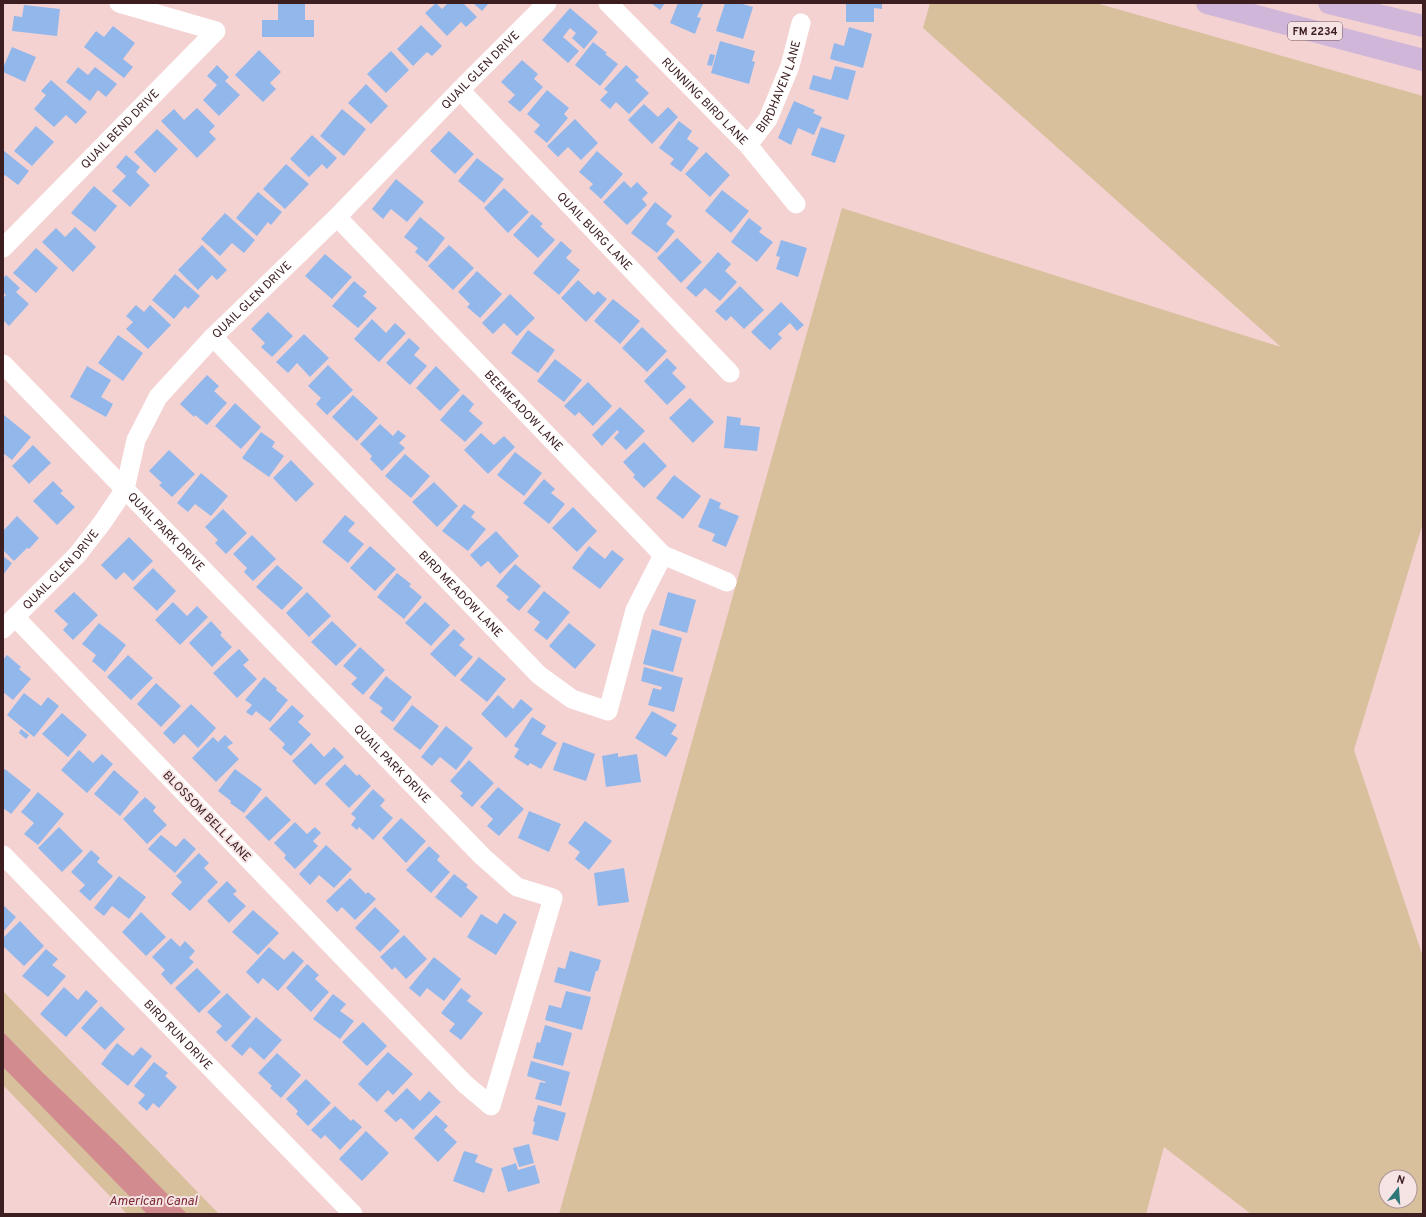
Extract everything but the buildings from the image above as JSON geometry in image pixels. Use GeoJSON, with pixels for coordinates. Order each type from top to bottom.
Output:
{"type":"FeatureCollection","features":[{"type":"Feature","properties":{"kind":"main road","name":"FM 2234"},"geometry":{"type":"LineString","coordinates":[[1207,3],[1423,60]]}},
{"type":"Feature","properties":{"kind":"main road","name":"FM 2234"},"geometry":{"type":"LineString","coordinates":[[1328,3],[1423,26]]}},
{"type":"Feature","properties":{"kind":"street","name":"QUAIL BEND DRIVE"},"geometry":{"type":"LineString","coordinates":[[3,248],[216,30],[119,3]]}},
{"type":"Feature","properties":{"kind":"street","name":"QUAIL GLEN DRIVE"},"geometry":{"type":"LineString","coordinates":[[9,623],[77,555],[102,523],[125,489],[136,440],[158,397],[213,337],[337,217],[547,3]]}},
{"type":"Feature","properties":{"kind":"street","name":"RUNNING BIRD LANE"},"geometry":{"type":"LineString","coordinates":[[608,3],[748,145],[796,204]]}},
{"type":"Feature","properties":{"kind":"street","name":"BIRDHAVEN LANE"},"geometry":{"type":"LineString","coordinates":[[748,145],[768,119],[790,66],[801,23]]}},
{"type":"Feature","properties":{"kind":"street","name":"QUAIL BURG LANE"},"geometry":{"type":"LineString","coordinates":[[460,90],[730,373]]}},
{"type":"Feature","properties":{"kind":"street","name":"BEEMEADOW LANE"},"geometry":{"type":"LineString","coordinates":[[337,217],[663,555],[727,582]]}},
{"type":"Feature","properties":{"kind":"street","name":"BIRD MEADOW LANE"},"geometry":{"type":"LineString","coordinates":[[213,337],[539,675],[572,699],[608,711],[635,610],[663,555]]}},
{"type":"Feature","properties":{"kind":"street","name":"QUAIL PARK DRIVE"},"geometry":{"type":"LineString","coordinates":[[3,364],[484,857],[518,887],[553,898],[492,1106],[465,1084],[399,1015]]}},
{"type":"Feature","properties":{"kind":"street","name":"BLOSSOM BELL LANE"},"geometry":{"type":"LineString","coordinates":[[9,623],[399,1015]]}},
{"type":"Feature","properties":{"kind":"street","name":"BIRD RUN DRIVE"},"geometry":{"type":"LineString","coordinates":[[3,855],[353,1214]]}},
{"type":"Feature","properties":{"kind":"shaded area"},"geometry":{"type":"Polygon","coordinates":[[[930,3],[1096,3],[1423,96],[1423,523],[1354,750],[1423,957],[1423,1214],[1251,1214],[1164,1147],[1146,1214],[559,1214],[842,208],[1281,347],[923,28],[930,3]]]}},
{"type":"Feature","properties":{"kind":"shaded area"},"geometry":{"type":"Polygon","coordinates":[[[3,991],[219,1214],[127,1214],[3,1085],[3,991]]]}},
{"type":"Feature","properties":{"kind":"water","name":"American Canal"},"geometry":{"type":"Polygon","coordinates":[[[3,1032],[43,1073],[119,1145],[187,1214],[147,1214],[3,1067],[3,1032]]]}}]}
